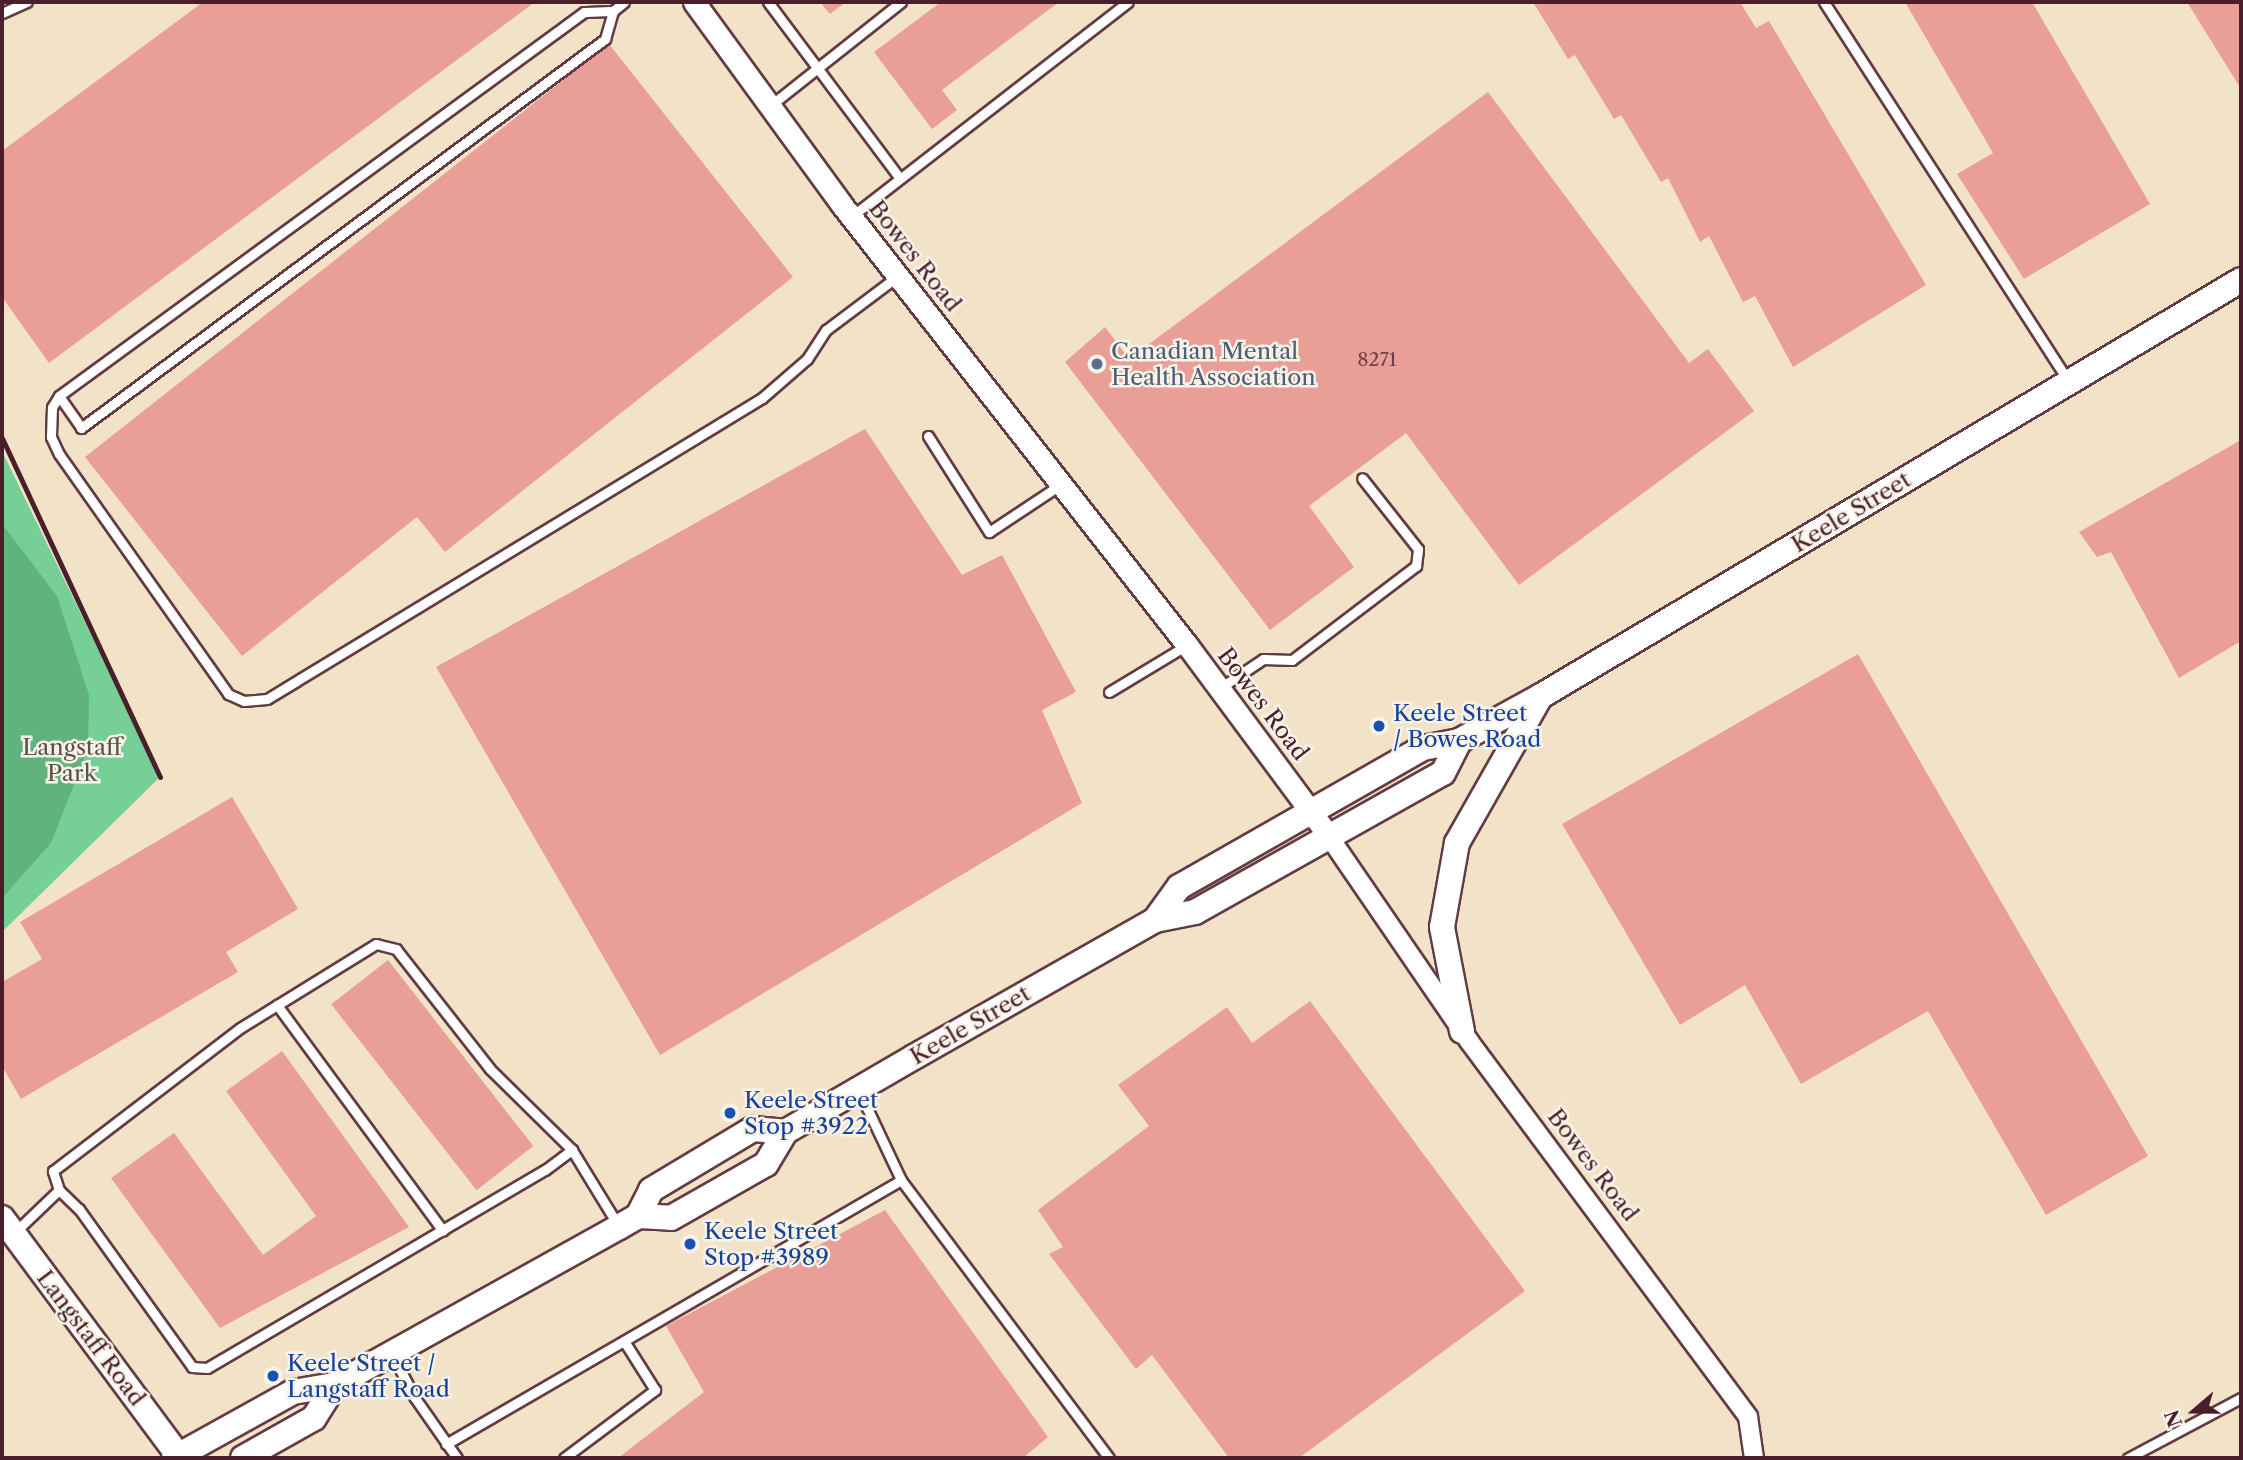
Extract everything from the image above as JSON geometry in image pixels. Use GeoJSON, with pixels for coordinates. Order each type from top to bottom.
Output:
{"type":"FeatureCollection","features":[{"type":"Feature","properties":{"kind":"main road","name":"Keele Street"},"geometry":{"type":"LineString","coordinates":[[1155,920],[1179,887],[1423,748],[1459,741],[1541,696],[2241,279]]}},
{"type":"Feature","properties":{"kind":"main road"},"geometry":{"type":"LineString","coordinates":[[1462,1031],[1442,927],[1457,844],[1541,696]]}},
{"type":"Feature","properties":{"kind":"main road","name":"Keele Street"},"geometry":{"type":"LineString","coordinates":[[629,1221],[671,1218],[766,1164],[785,1132],[858,1089],[1155,920],[1195,912],[1328,835],[1443,773],[1459,741]]}},
{"type":"Feature","properties":{"kind":"main road"},"geometry":{"type":"LineString","coordinates":[[177,1457],[293,1392],[335,1385],[629,1221],[651,1190],[753,1129],[785,1132]]}},
{"type":"Feature","properties":{"kind":"main road","name":"Langstaff Road"},"geometry":{"type":"LineString","coordinates":[[8,1226],[177,1457]]}},
{"type":"Feature","properties":{"kind":"main road"},"geometry":{"type":"LineString","coordinates":[[243,1458],[314,1418],[335,1385]]}},
{"type":"Feature","properties":{"kind":"street","name":"Bowes Road"},"geometry":{"type":"LineString","coordinates":[[694,2],[851,217],[1187,645],[1312,811],[1462,1031],[1748,1417],[1754,1458]]}},
{"type":"Feature","properties":{"kind":"lane"},"geometry":{"type":"LineString","coordinates":[[2,13],[27,2]]}},
{"type":"Feature","properties":{"kind":"lane"},"geometry":{"type":"LineString","coordinates":[[59,396],[81,428],[605,39],[613,11],[624,2]]}},
{"type":"Feature","properties":{"kind":"lane"},"geometry":{"type":"LineString","coordinates":[[768,2],[898,177]]}},
{"type":"Feature","properties":{"kind":"lane"},"geometry":{"type":"LineString","coordinates":[[770,106],[816,66],[901,2]]}},
{"type":"Feature","properties":{"kind":"lane"},"geometry":{"type":"LineString","coordinates":[[851,217],[898,177],[934,155],[1128,2]]}},
{"type":"Feature","properties":{"kind":"lane"},"geometry":{"type":"LineString","coordinates":[[1824,2],[2069,382]]}},
{"type":"Feature","properties":{"kind":"lane"},"geometry":{"type":"LineString","coordinates":[[613,11],[584,12],[59,396],[49,422],[59,454],[228,694],[256,703],[762,398],[807,359],[827,330],[898,276]]}},
{"type":"Feature","properties":{"kind":"lane"},"geometry":{"type":"LineString","coordinates":[[928,436],[989,532],[1061,484]]}},
{"type":"Feature","properties":{"kind":"lane"},"geometry":{"type":"LineString","coordinates":[[1218,689],[1263,659],[1292,660],[1416,566],[1418,549],[1362,478]]}},
{"type":"Feature","properties":{"kind":"lane"},"geometry":{"type":"LineString","coordinates":[[1109,692],[1187,645]]}},
{"type":"Feature","properties":{"kind":"lane"},"geometry":{"type":"LineString","coordinates":[[572,1150],[443,1231],[207,1368],[192,1367],[79,1209],[59,1191],[53,1171],[240,1028],[376,944],[396,949],[490,1069],[572,1150],[629,1221]]}},
{"type":"Feature","properties":{"kind":"lane"},"geometry":{"type":"LineString","coordinates":[[277,1005],[443,1231]]}},
{"type":"Feature","properties":{"kind":"lane"},"geometry":{"type":"LineString","coordinates":[[858,1089],[901,1181],[1109,1458]]}},
{"type":"Feature","properties":{"kind":"lane"},"geometry":{"type":"LineString","coordinates":[[446,1444],[901,1181]]}},
{"type":"Feature","properties":{"kind":"lane"},"geometry":{"type":"LineString","coordinates":[[8,1226],[59,1191]]}},
{"type":"Feature","properties":{"kind":"lane"},"geometry":{"type":"LineString","coordinates":[[564,1458],[655,1390],[624,1341]]}},
{"type":"Feature","properties":{"kind":"lane"},"geometry":{"type":"LineString","coordinates":[[392,1353],[457,1458]]}},
{"type":"Feature","properties":{"kind":"lane"},"geometry":{"type":"LineString","coordinates":[[2127,1458],[2241,1398]]}},
{"type":"Feature","properties":{"kind":"green space","name":"Langstaff Park"},"geometry":{"type":"Polygon","coordinates":[[[2,451],[160,777],[2,932],[2,451]]]}},
{"type":"Feature","properties":{"kind":"green space"},"geometry":{"type":"Polygon","coordinates":[[[2,524],[57,596],[89,695],[88,749],[51,843],[2,898],[2,524]]]}},
{"type":"Feature","properties":{"kind":"building"},"geometry":{"type":"Polygon","coordinates":[[[203,2],[535,2],[49,363],[2,297],[2,151],[203,2]]]}},
{"type":"Feature","properties":{"kind":"building"},"geometry":{"type":"Polygon","coordinates":[[[820,2],[846,2],[830,14],[820,2]]]}},
{"type":"Feature","properties":{"kind":"building"},"geometry":{"type":"Polygon","coordinates":[[[941,2],[1059,2],[942,90],[957,110],[932,129],[874,52],[941,2]]]}},
{"type":"Feature","properties":{"kind":"building"},"geometry":{"type":"Polygon","coordinates":[[[1533,2],[1740,2],[1756,28],[1769,21],[1926,285],[1793,367],[1755,296],[1743,302],[1709,236],[1700,242],[1668,178],[1661,182],[1621,115],[1614,119],[1575,55],[1568,59],[1533,2]]]}},
{"type":"Feature","properties":{"kind":"building"},"geometry":{"type":"Polygon","coordinates":[[[1905,2],[2032,2],[2150,204],[2024,279],[1957,174],[1993,153],[1905,2]]]}},
{"type":"Feature","properties":{"kind":"building"},"geometry":{"type":"Polygon","coordinates":[[[2187,2],[2241,2],[2241,89],[2187,2]]]}},
{"type":"Feature","properties":{"kind":"building"},"geometry":{"type":"Polygon","coordinates":[[[609,44],[793,277],[445,552],[417,517],[242,656],[85,457],[609,44]]]}},
{"type":"Feature","properties":{"kind":"building"},"geometry":{"type":"Polygon","coordinates":[[[1488,92],[1689,363],[1708,349],[1754,411],[1519,585],[1406,433],[1309,506],[1354,567],[1270,630],[1065,362],[1105,327],[1129,359],[1488,92]]]}},
{"type":"Feature","properties":{"kind":"building"},"geometry":{"type":"Polygon","coordinates":[[[865,429],[962,575],[1002,555],[1076,692],[1042,710],[1082,803],[660,1055],[436,667],[865,429]]]}},
{"type":"Feature","properties":{"kind":"building"},"geometry":{"type":"Polygon","coordinates":[[[2241,440],[2241,641],[2179,678],[2111,552],[2097,557],[2079,532],[2241,440]]]}},
{"type":"Feature","properties":{"kind":"building"},"geometry":{"type":"Polygon","coordinates":[[[1858,654],[2148,1156],[2046,1215],[1928,1011],[1801,1084],[1745,985],[1680,1025],[1562,824],[1858,654]]]}},
{"type":"Feature","properties":{"kind":"building"},"geometry":{"type":"Polygon","coordinates":[[[232,797],[298,909],[226,952],[238,972],[21,1099],[2,1066],[2,982],[42,959],[20,922],[232,797]]]}},
{"type":"Feature","properties":{"kind":"building"},"geometry":{"type":"Polygon","coordinates":[[[388,960],[533,1146],[477,1190],[331,1004],[388,960]]]}},
{"type":"Feature","properties":{"kind":"building"},"geometry":{"type":"Polygon","coordinates":[[[1310,1001],[1525,1291],[1299,1458],[1229,1458],[1152,1355],[1136,1369],[1049,1254],[1063,1247],[1038,1210],[1149,1126],[1118,1085],[1227,1007],[1252,1043],[1310,1001]]]}},
{"type":"Feature","properties":{"kind":"building"},"geometry":{"type":"Polygon","coordinates":[[[282,1051],[409,1227],[220,1328],[111,1178],[174,1133],[263,1255],[316,1216],[226,1091],[282,1051]]]}},
{"type":"Feature","properties":{"kind":"building"},"geometry":{"type":"Polygon","coordinates":[[[885,1210],[1048,1437],[1023,1458],[618,1458],[704,1392],[666,1326],[885,1210]]]}},
{"type":"Feature","properties":{"kind":"railway"},"geometry":{"type":"LineString","coordinates":[[2,438],[160,777]]}},
{"type":"Feature","properties":{"kind":"place","name":"Canadian Mental Health Association"},"geometry":{"type":"Point","coordinates":[1097,364]}},
{"type":"Feature","properties":{"kind":"place","name":"Keele Street / Bowes Road"},"geometry":{"type":"Point","coordinates":[1379,726]}},
{"type":"Feature","properties":{"kind":"place","name":"Keele Street Stop #3922"},"geometry":{"type":"Point","coordinates":[730,1113]}},
{"type":"Feature","properties":{"kind":"place","name":"Keele Street Stop #3989"},"geometry":{"type":"Point","coordinates":[690,1244]}},
{"type":"Feature","properties":{"kind":"place","name":"Keele Street / Langstaff Road"},"geometry":{"type":"Point","coordinates":[273,1376]}}]}
